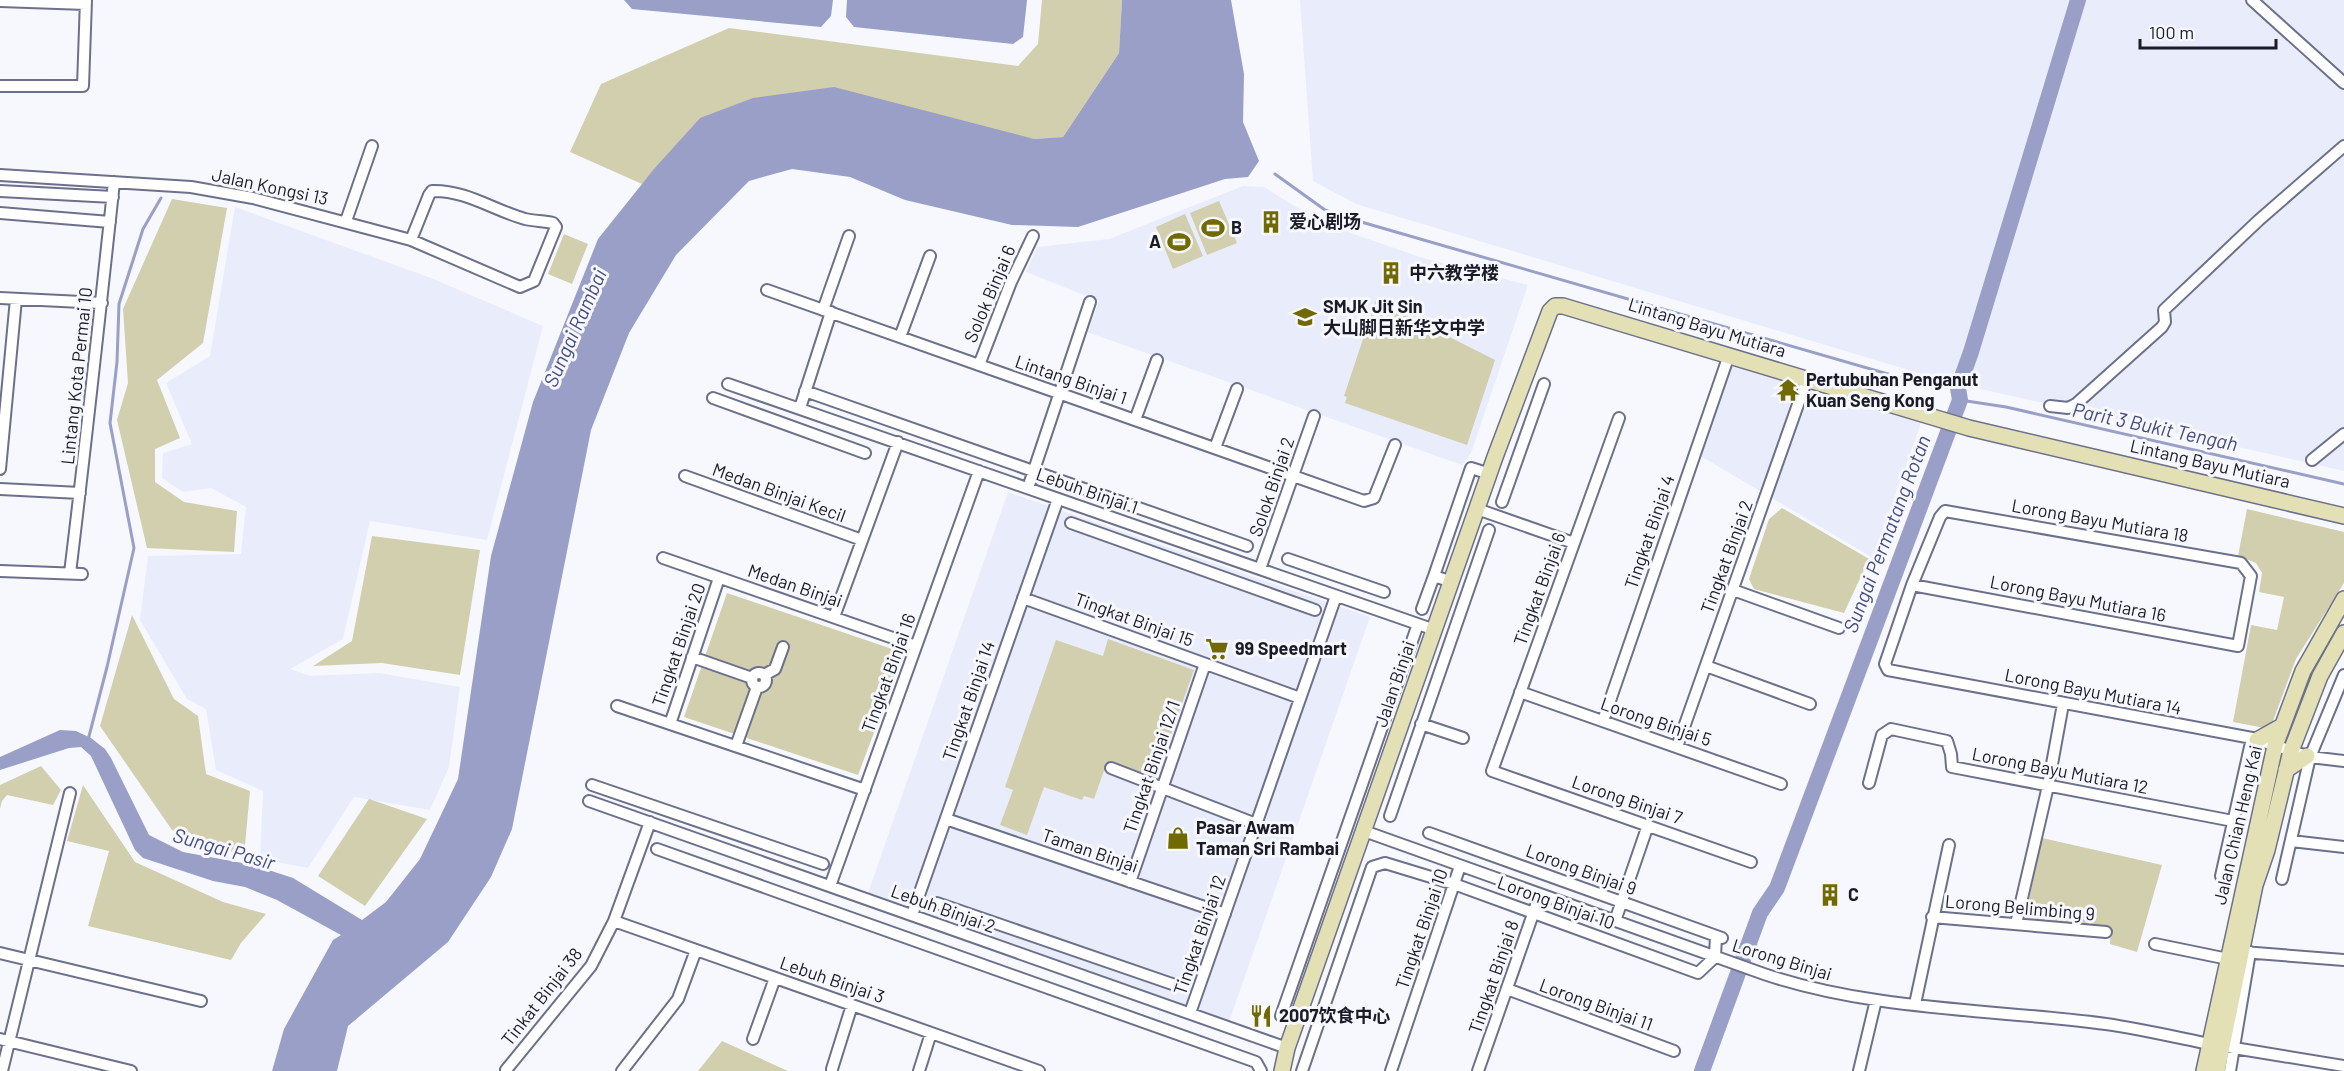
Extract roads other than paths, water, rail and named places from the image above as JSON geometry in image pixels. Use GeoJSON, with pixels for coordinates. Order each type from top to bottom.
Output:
{"type":"FeatureCollection","features":[{"type":"Feature","properties":{"kind":"street"},"geometry":{"type":"LineString","coordinates":[[2252,0],[2344,83]]}},
{"type":"Feature","properties":{"kind":"street"},"geometry":{"type":"LineString","coordinates":[[0,1],[86,2],[83,86],[77,88],[0,86]]}},
{"type":"Feature","properties":{"kind":"street"},"geometry":{"type":"LineString","coordinates":[[346,221],[372,146]]}},
{"type":"Feature","properties":{"kind":"street"},"geometry":{"type":"LineString","coordinates":[[2050,406],[2068,408],[2076,404],[2162,327],[2165,322],[2164,310],[2259,220],[2344,146]]}},
{"type":"Feature","properties":{"kind":"street","name":"Jalan Kongsi 13"},"geometry":{"type":"LineString","coordinates":[[0,175],[201,189],[253,198],[411,240],[520,287],[534,281],[556,227],[553,223],[526,219],[465,194],[432,191],[411,240]]}},
{"type":"Feature","properties":{"kind":"street","name":"Lintang Kota Permai 10"},"geometry":{"type":"LineString","coordinates":[[70,573],[114,182]]}},
{"type":"Feature","properties":{"kind":"street"},"geometry":{"type":"LineString","coordinates":[[0,191],[112,197]]}},
{"type":"Feature","properties":{"kind":"street"},"geometry":{"type":"LineString","coordinates":[[0,213],[110,222]]}},
{"type":"Feature","properties":{"kind":"street"},"geometry":{"type":"LineString","coordinates":[[800,408],[849,236]]}},
{"type":"Feature","properties":{"kind":"street","name":"Solok Binjai 6"},"geometry":{"type":"LineString","coordinates":[[979,365],[1011,282],[1033,236]]}},
{"type":"Feature","properties":{"kind":"street"},"geometry":{"type":"LineString","coordinates":[[900,336],[930,256]]}},
{"type":"Feature","properties":{"kind":"street","name":"Lintang Binjai 1"},"geometry":{"type":"LineString","coordinates":[[767,290],[1364,501],[1374,498],[1395,445]]}},
{"type":"Feature","properties":{"kind":"street"},"geometry":{"type":"LineString","coordinates":[[0,298],[102,303]]}},
{"type":"Feature","properties":{"kind":"street"},"geometry":{"type":"LineString","coordinates":[[0,469],[16,299]]}},
{"type":"Feature","properties":{"kind":"street"},"geometry":{"type":"LineString","coordinates":[[1028,488],[1090,302]]}},
{"type":"Feature","properties":{"kind":"street","name":"Lintang Bayu Mutiara"},"geometry":{"type":"LineString","coordinates":[[1550,311],[1556,306],[1563,306],[1969,428],[2344,516]]}},
{"type":"Feature","properties":{"kind":"street","name":"Jalan Binjai"},"geometry":{"type":"LineString","coordinates":[[1282,1071],[1287,1048],[1477,509],[1550,311]]}},
{"type":"Feature","properties":{"kind":"street","name":"Tingkat Binjai 4"},"geometry":{"type":"LineString","coordinates":[[1603,721],[1729,355]]}},
{"type":"Feature","properties":{"kind":"street"},"geometry":{"type":"LineString","coordinates":[[1135,420],[1157,360]]}},
{"type":"Feature","properties":{"kind":"street","name":"Tingkat Binjai 2"},"geometry":{"type":"LineString","coordinates":[[1677,747],[1807,379]]}},
{"type":"Feature","properties":{"kind":"street","name":"Lebuh Binjai 1"},"geometry":{"type":"LineString","coordinates":[[728,384],[1435,630]]}},
{"type":"Feature","properties":{"kind":"street"},"geometry":{"type":"LineString","coordinates":[[1502,502],[1544,384]]}},
{"type":"Feature","properties":{"kind":"street"},"geometry":{"type":"LineString","coordinates":[[1215,448],[1237,389]]}},
{"type":"Feature","properties":{"kind":"street","name":"Lebuh Binjai 1"},"geometry":{"type":"LineString","coordinates":[[805,391],[1246,546]]}},
{"type":"Feature","properties":{"kind":"street"},"geometry":{"type":"LineString","coordinates":[[713,398],[865,453]]}},
{"type":"Feature","properties":{"kind":"street","name":"Solok Binjai 2"},"geometry":{"type":"LineString","coordinates":[[1260,569],[1314,416]]}},
{"type":"Feature","properties":{"kind":"street","name":"Tingkat Binjai 6"},"geometry":{"type":"LineString","coordinates":[[1492,771],[1619,418]]}},
{"type":"Feature","properties":{"kind":"street"},"geometry":{"type":"LineString","coordinates":[[838,443],[845,424]]}},
{"type":"Feature","properties":{"kind":"street"},"geometry":{"type":"LineString","coordinates":[[2312,460],[2344,434]]}},
{"type":"Feature","properties":{"kind":"street"},"geometry":{"type":"LineString","coordinates":[[834,617],[898,442]]}},
{"type":"Feature","properties":{"kind":"street"},"geometry":{"type":"LineString","coordinates":[[1496,457],[1516,464]]}},
{"type":"Feature","properties":{"kind":"street"},"geometry":{"type":"LineString","coordinates":[[1422,609],[1471,468],[1490,474]]}},
{"type":"Feature","properties":{"kind":"street","name":"Tingkat Binjai 16"},"geometry":{"type":"LineString","coordinates":[[830,886],[979,471]]}},
{"type":"Feature","properties":{"kind":"street","name":"Medan Binjai Kecil"},"geometry":{"type":"LineString","coordinates":[[685,476],[862,540]]}},
{"type":"Feature","properties":{"kind":"street"},"geometry":{"type":"LineString","coordinates":[[0,489],[80,493]]}},
{"type":"Feature","properties":{"kind":"street","name":"Tingkat Binjai 14"},"geometry":{"type":"LineString","coordinates":[[912,915],[1058,498]]}},
{"type":"Feature","properties":{"kind":"street"},"geometry":{"type":"LineString","coordinates":[[1477,509],[1574,543]]}},
{"type":"Feature","properties":{"kind":"street","name":"Lorong Bayu Mutiara 18"},"geometry":{"type":"LineString","coordinates":[[1912,585],[1940,517],[1950,510],[2241,562],[2252,576],[2238,646]]}},
{"type":"Feature","properties":{"kind":"street"},"geometry":{"type":"LineString","coordinates":[[1102,534],[1108,516]]}},
{"type":"Feature","properties":{"kind":"street"},"geometry":{"type":"LineString","coordinates":[[1071,523],[1315,610]]}},
{"type":"Feature","properties":{"kind":"street"},"geometry":{"type":"LineString","coordinates":[[1390,816],[1489,530]]}},
{"type":"Feature","properties":{"kind":"street","name":"Medan Binjai"},"geometry":{"type":"LineString","coordinates":[[663,558],[916,646]]}},
{"type":"Feature","properties":{"kind":"street"},"geometry":{"type":"LineString","coordinates":[[1288,559],[1384,592]]}},
{"type":"Feature","properties":{"kind":"street"},"geometry":{"type":"LineString","coordinates":[[1458,565],[1475,570]]}},
{"type":"Feature","properties":{"kind":"street"},"geometry":{"type":"LineString","coordinates":[[1284,599],[1309,566]]}},
{"type":"Feature","properties":{"kind":"street"},"geometry":{"type":"LineString","coordinates":[[0,571],[82,574]]}},
{"type":"Feature","properties":{"kind":"street"},"geometry":{"type":"LineString","coordinates":[[1434,576],[1452,582]]}},
{"type":"Feature","properties":{"kind":"street","name":"Tingkat Binjai 20"},"geometry":{"type":"LineString","coordinates":[[670,724],[719,578]]}},
{"type":"Feature","properties":{"kind":"street","name":"Lorong Bayu Mutiara 16"},"geometry":{"type":"LineString","coordinates":[[1912,585],[2238,646]]}},
{"type":"Feature","properties":{"kind":"street","name":"Lorong Bayu Mutiara 14"},"geometry":{"type":"LineString","coordinates":[[1912,585],[1885,661],[1888,670],[2254,739],[2309,757],[2344,761]]}},
{"type":"Feature","properties":{"kind":"street"},"geometry":{"type":"LineString","coordinates":[[1733,590],[1839,628]]}},
{"type":"Feature","properties":{"kind":"street","name":"Tingkat Binjai 12"},"geometry":{"type":"LineString","coordinates":[[1190,1013],[1336,596]]}},
{"type":"Feature","properties":{"kind":"street","name":"Tingkat Binjai 15"},"geometry":{"type":"LineString","coordinates":[[1023,598],[1300,698]]}},
{"type":"Feature","properties":{"kind":"street","name":"Jalan Chian Heng Kai"},"geometry":{"type":"LineString","coordinates":[[2217,1071],[2275,746],[2302,671],[2344,599]]}},
{"type":"Feature","properties":{"kind":"street"},"geometry":{"type":"LineString","coordinates":[[1281,1016],[1418,624]]}},
{"type":"Feature","properties":{"kind":"street","name":"Jalan Chian Heng Kai"},"geometry":{"type":"LineString","coordinates":[[2239,954],[2291,751],[2320,676],[2344,633]]}},
{"type":"Feature","properties":{"kind":"street"},"geometry":{"type":"LineString","coordinates":[[692,657],[755,683],[766,683],[764,675],[775,669],[783,647]]}},
{"type":"Feature","properties":{"kind":"street","name":"Tingkat Binjai 12/1"},"geometry":{"type":"LineString","coordinates":[[1130,882],[1205,663]]}},
{"type":"Feature","properties":{"kind":"street"},"geometry":{"type":"LineString","coordinates":[[1706,666],[1810,704]]}},
{"type":"Feature","properties":{"kind":"street"},"geometry":{"type":"LineString","coordinates":[[2282,879],[2309,757],[2344,676]]}},
{"type":"Feature","properties":{"kind":"street"},"geometry":{"type":"LineString","coordinates":[[736,746],[755,683]]}},
{"type":"Feature","properties":{"kind":"street","name":"Lorong Binjai 5"},"geometry":{"type":"LineString","coordinates":[[1520,692],[1780,784]]}},
{"type":"Feature","properties":{"kind":"street"},"geometry":{"type":"LineString","coordinates":[[1393,695],[1410,700]]}},
{"type":"Feature","properties":{"kind":"street"},"geometry":{"type":"LineString","coordinates":[[2016,924],[2048,786],[2063,704]]}},
{"type":"Feature","properties":{"kind":"street"},"geometry":{"type":"LineString","coordinates":[[617,706],[865,790]]}},
{"type":"Feature","properties":{"kind":"street"},"geometry":{"type":"LineString","coordinates":[[1422,724],[1462,738]]}},
{"type":"Feature","properties":{"kind":"street"},"geometry":{"type":"LineString","coordinates":[[2221,876],[2254,739],[2282,726]]}},
{"type":"Feature","properties":{"kind":"street","name":"Lorong Bayu Mutiara 12"},"geometry":{"type":"LineString","coordinates":[[1869,783],[1882,735],[1891,729],[1947,741],[1952,754],[1952,767],[2233,821]]}},
{"type":"Feature","properties":{"kind":"street"},"geometry":{"type":"LineString","coordinates":[[2286,770],[2309,757]]}},
{"type":"Feature","properties":{"kind":"street"},"geometry":{"type":"LineString","coordinates":[[1111,768],[1256,824]]}},
{"type":"Feature","properties":{"kind":"street"},"geometry":{"type":"LineString","coordinates":[[1385,771],[1403,777]]}},
{"type":"Feature","properties":{"kind":"street","name":"Lorong Binjai 7"},"geometry":{"type":"LineString","coordinates":[[1492,771],[1751,862]]}},
{"type":"Feature","properties":{"kind":"street"},"geometry":{"type":"LineString","coordinates":[[592,785],[823,864]]}},
{"type":"Feature","properties":{"kind":"street"},"geometry":{"type":"LineString","coordinates":[[2,1071],[5,1040],[29,960],[70,793]]}},
{"type":"Feature","properties":{"kind":"street","name":"Lebuh Binjai 2"},"geometry":{"type":"LineString","coordinates":[[589,801],[1287,1048]]}},
{"type":"Feature","properties":{"kind":"street","name":"Taman Binjai"},"geometry":{"type":"LineString","coordinates":[[946,819],[1224,914]]}},
{"type":"Feature","properties":{"kind":"street","name":"Tinkat Binjai 38"},"geometry":{"type":"LineString","coordinates":[[506,1070],[591,966],[614,921],[650,822]]}},
{"type":"Feature","properties":{"kind":"street"},"geometry":{"type":"LineString","coordinates":[[1615,921],[1648,825]]}},
{"type":"Feature","properties":{"kind":"street","name":"Lorong Binjai"},"geometry":{"type":"LineString","coordinates":[[1364,831],[1719,959],[1827,993],[2108,1024],[2344,1066]]}},
{"type":"Feature","properties":{"kind":"street","name":"Lorong Binjai 9"},"geometry":{"type":"LineString","coordinates":[[1429,833],[1719,937],[1719,959]]}},
{"type":"Feature","properties":{"kind":"street"},"geometry":{"type":"LineString","coordinates":[[687,859],[695,838]]}},
{"type":"Feature","properties":{"kind":"street"},"geometry":{"type":"LineString","coordinates":[[2291,841],[2344,847]]}},
{"type":"Feature","properties":{"kind":"street"},"geometry":{"type":"LineString","coordinates":[[1915,1004],[1949,845]]}},
{"type":"Feature","properties":{"kind":"street"},"geometry":{"type":"LineString","coordinates":[[657,849],[1259,1066]]}},
{"type":"Feature","properties":{"kind":"street"},"geometry":{"type":"LineString","coordinates":[[1474,871],[1481,852]]}},
{"type":"Feature","properties":{"kind":"street","name":"Lorong Binjai 10"},"geometry":{"type":"LineString","coordinates":[[1359,905],[1372,867],[1385,863],[1534,912],[1698,973],[1719,959]]}},
{"type":"Feature","properties":{"kind":"street","name":"Tingkat Binjai 10"},"geometry":{"type":"LineString","coordinates":[[1391,1071],[1460,866]]}},
{"type":"Feature","properties":{"kind":"street"},"geometry":{"type":"LineString","coordinates":[[1563,903],[1570,883]]}},
{"type":"Feature","properties":{"kind":"street","name":"Tingkat Binjai 8"},"geometry":{"type":"LineString","coordinates":[[1479,1071],[1540,894]]}},
{"type":"Feature","properties":{"kind":"street"},"geometry":{"type":"LineString","coordinates":[[1302,1071],[1359,905],[1340,899]]}},
{"type":"Feature","properties":{"kind":"street"},"geometry":{"type":"LineString","coordinates":[[937,903],[1175,985]]}},
{"type":"Feature","properties":{"kind":"street"},"geometry":{"type":"LineString","coordinates":[[962,933],[969,915]]}},
{"type":"Feature","properties":{"kind":"street","name":"Lorong Belimbing 9"},"geometry":{"type":"LineString","coordinates":[[1932,917],[2106,932]]}},
{"type":"Feature","properties":{"kind":"street","name":"Lebuh Binjai 3"},"geometry":{"type":"LineString","coordinates":[[614,921],[931,1033],[1008,1066],[1039,1071]]}},
{"type":"Feature","properties":{"kind":"street"},"geometry":{"type":"LineString","coordinates":[[2154,944],[2239,954],[2344,960]]}},
{"type":"Feature","properties":{"kind":"street"},"geometry":{"type":"LineString","coordinates":[[622,1071],[678,999],[696,950]]}},
{"type":"Feature","properties":{"kind":"street"},"geometry":{"type":"LineString","coordinates":[[0,953],[201,1001]]}},
{"type":"Feature","properties":{"kind":"street"},"geometry":{"type":"LineString","coordinates":[[2230,1071],[2222,1046],[2239,954]]}},
{"type":"Feature","properties":{"kind":"street"},"geometry":{"type":"LineString","coordinates":[[1143,997],[1150,977]]}},
{"type":"Feature","properties":{"kind":"street"},"geometry":{"type":"LineString","coordinates":[[753,1039],[775,978]]}},
{"type":"Feature","properties":{"kind":"street","name":"Lorong Binjai 11"},"geometry":{"type":"LineString","coordinates":[[1507,989],[1674,1051]]}},
{"type":"Feature","properties":{"kind":"street"},"geometry":{"type":"LineString","coordinates":[[1289,991],[1306,997]]}},
{"type":"Feature","properties":{"kind":"street"},"geometry":{"type":"LineString","coordinates":[[1859,1071],[1876,1000]]}},
{"type":"Feature","properties":{"kind":"street"},"geometry":{"type":"LineString","coordinates":[[832,1069],[852,1005]]}},
{"type":"Feature","properties":{"kind":"street"},"geometry":{"type":"LineString","coordinates":[[919,1071],[931,1033]]}},
{"type":"Feature","properties":{"kind":"street"},"geometry":{"type":"LineString","coordinates":[[5,1040],[130,1071]]}},
{"type":"Feature","properties":{"kind":"street","name":"Jalan Chian Heng Kai"},"geometry":{"type":"LineString","coordinates":[[2204,1071],[2222,1046]]}},
{"type":"Feature","properties":{"kind":"water"},"geometry":{"type":"Polygon","coordinates":[[[624,0],[833,0],[831,16],[821,27],[632,9],[624,0]]]}},
{"type":"Feature","properties":{"kind":"water"},"geometry":{"type":"Polygon","coordinates":[[[847,0],[1027,0],[1023,37],[1013,44],[854,27],[846,17],[847,0]]]}},
{"type":"Feature","properties":{"kind":"water","name":"Sungai Rambai"},"geometry":{"type":"Polygon","coordinates":[[[1122,0],[1231,0],[1244,74],[1243,122],[1259,161],[1248,177],[1225,179],[1078,227],[1012,225],[905,200],[850,177],[792,169],[749,181],[676,255],[629,333],[591,430],[512,829],[491,877],[448,942],[348,1026],[337,1071],[272,1071],[284,1029],[333,940],[341,935],[277,900],[245,887],[213,881],[143,858],[135,850],[91,756],[81,747],[69,748],[0,770],[0,757],[60,730],[76,731],[91,738],[105,749],[149,835],[183,852],[253,865],[293,878],[362,920],[386,902],[420,859],[458,779],[491,556],[533,402],[598,239],[654,169],[700,118],[753,98],[834,87],[1034,139],[1063,137],[1119,53],[1122,0]]]}},
{"type":"Feature","properties":{"kind":"waterway","name":"Sungai Permatang Rotan"},"geometry":{"type":"LineString","coordinates":[[1702,1071],[1760,913],[1777,888],[1960,400],[1958,388],[2078,0]]}},
{"type":"Feature","properties":{"kind":"waterway"},"geometry":{"type":"LineString","coordinates":[[1275,174],[1325,210],[1344,217],[1926,385],[1958,388]]}},
{"type":"Feature","properties":{"kind":"waterway"},"geometry":{"type":"LineString","coordinates":[[88,740],[134,548],[110,423],[117,362],[119,304],[143,229],[161,198]]}},
{"type":"Feature","properties":{"kind":"waterway","name":"Parit 3 Bukit Tengah"},"geometry":{"type":"LineString","coordinates":[[1960,400],[2006,407],[2344,484]]}},
{"type":"Feature","properties":{"kind":"place","name":"爱心剧场"},"geometry":{"type":"Point","coordinates":[1271,222]}},
{"type":"Feature","properties":{"kind":"place","name":"B"},"geometry":{"type":"Point","coordinates":[1213,228]}},
{"type":"Feature","properties":{"kind":"place","name":"A"},"geometry":{"type":"Point","coordinates":[1179,242]}},
{"type":"Feature","properties":{"kind":"place","name":"中六教学楼"},"geometry":{"type":"Point","coordinates":[1391,273]}},
{"type":"Feature","properties":{"kind":"place","name":"SMJK Jit Sin 大山脚日新华文中学"},"geometry":{"type":"Point","coordinates":[1305,317]}},
{"type":"Feature","properties":{"kind":"place","name":"Pertubuhan Penganut Kuan Seng Kong"},"geometry":{"type":"Point","coordinates":[1788,390]}},
{"type":"Feature","properties":{"kind":"place","name":"99 Speedmart"},"geometry":{"type":"Point","coordinates":[1217,649]}},
{"type":"Feature","properties":{"kind":"place","name":"Pasar Awam Taman Sri Rambai"},"geometry":{"type":"Point","coordinates":[1178,838]}},
{"type":"Feature","properties":{"kind":"place","name":"C"},"geometry":{"type":"Point","coordinates":[1830,895]}},
{"type":"Feature","properties":{"kind":"place","name":"2007饮食中心"},"geometry":{"type":"Point","coordinates":[1261,1016]}},
{"type":"Feature","properties":{"kind":"water label","name":"Sungai Pasir"},"geometry":{"type":"Point","coordinates":[224,849]}}]}
